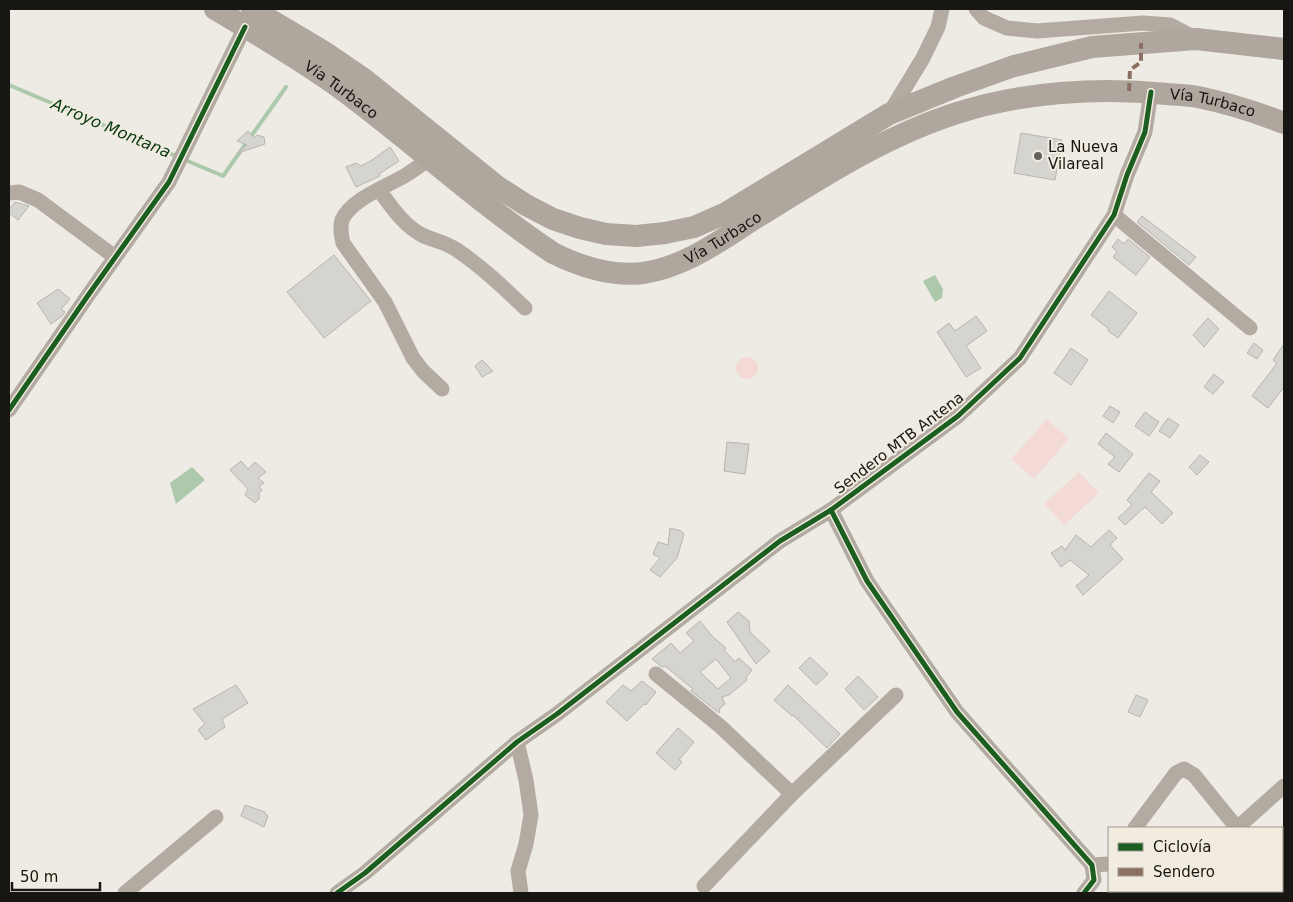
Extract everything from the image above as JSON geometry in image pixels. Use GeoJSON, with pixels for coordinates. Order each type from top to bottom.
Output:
{"type":"FeatureCollection","features":[{"type":"Feature","properties":{"kind":"highway","name":"Vía Turbaco"},"geometry":{"type":"LineString","coordinates":[[215,9],[249,18],[326,53],[364,79],[464,160],[512,196],[553,220],[606,234],[636,236],[666,233],[702,224],[726,213],[889,114],[955,86],[1014,66],[1092,47],[1196,39],[1284,49]]}},
{"type":"Feature","properties":{"kind":"highway","name":"Vía Turbaco"},"geometry":{"type":"LineString","coordinates":[[249,18],[553,253],[571,262],[597,271],[626,274],[662,270],[682,262],[856,157],[894,137],[957,113],[1019,98],[1092,90],[1197,96],[1250,110],[1284,123]]}},
{"type":"Feature","properties":{"kind":"street"},"geometry":{"type":"LineString","coordinates":[[889,114],[927,50],[938,28],[942,9]]}},
{"type":"Feature","properties":{"kind":"street"},"geometry":{"type":"LineString","coordinates":[[976,9],[984,18],[1007,28],[1037,31],[1143,23],[1170,26],[1196,39]]}},
{"type":"Feature","properties":{"kind":"street"},"geometry":{"type":"LineString","coordinates":[[9,410],[169,182],[249,18]]}},
{"type":"Feature","properties":{"kind":"street","name":"Sendero MTB Antena"},"geometry":{"type":"LineString","coordinates":[[1092,865],[956,712],[867,581],[832,510],[958,416],[1020,358],[1114,215],[1127,175],[1145,132],[1151,92]]}},
{"type":"Feature","properties":{"kind":"street"},"geometry":{"type":"LineString","coordinates":[[429,159],[362,199],[348,210],[342,220],[341,232],[343,243],[385,302],[413,358],[423,371],[442,389]]}},
{"type":"Feature","properties":{"kind":"street"},"geometry":{"type":"LineString","coordinates":[[379,190],[410,227],[421,234],[444,242],[456,249],[496,280],[525,308]]}},
{"type":"Feature","properties":{"kind":"street"},"geometry":{"type":"LineString","coordinates":[[9,193],[18,192],[38,200],[115,257]]}},
{"type":"Feature","properties":{"kind":"street"},"geometry":{"type":"LineString","coordinates":[[1114,215],[1250,328]]}},
{"type":"Feature","properties":{"kind":"street"},"geometry":{"type":"LineString","coordinates":[[337,893],[365,872],[517,742],[557,714],[780,542],[832,510]]}},
{"type":"Feature","properties":{"kind":"street"},"geometry":{"type":"LineString","coordinates":[[656,674],[721,727],[792,794]]}},
{"type":"Feature","properties":{"kind":"street"},"geometry":{"type":"LineString","coordinates":[[704,886],[792,794],[896,695]]}},
{"type":"Feature","properties":{"kind":"street"},"geometry":{"type":"LineString","coordinates":[[517,742],[526,780],[531,815],[526,844],[518,871],[521,893]]}},
{"type":"Feature","properties":{"kind":"street"},"geometry":{"type":"LineString","coordinates":[[1137,827],[1176,773],[1184,769],[1194,775],[1236,827]]}},
{"type":"Feature","properties":{"kind":"street"},"geometry":{"type":"LineString","coordinates":[[1238,827],[1284,786]]}},
{"type":"Feature","properties":{"kind":"street"},"geometry":{"type":"LineString","coordinates":[[125,893],[216,817]]}},
{"type":"Feature","properties":{"kind":"street"},"geometry":{"type":"LineString","coordinates":[[1084,893],[1094,880],[1092,865],[1108,864]]}},
{"type":"Feature","properties":{"kind":"shaded area"},"geometry":{"type":"Polygon","coordinates":[[[935,275],[943,289],[942,298],[935,302],[923,281],[935,275]]]}},
{"type":"Feature","properties":{"kind":"shaded area"},"geometry":{"type":"Polygon","coordinates":[[[747,357],[755,360],[758,368],[755,376],[747,379],[739,376],[736,368],[739,360],[747,357]]]}},
{"type":"Feature","properties":{"kind":"shaded area"},"geometry":{"type":"Polygon","coordinates":[[[1047,419],[1069,439],[1034,479],[1011,459],[1047,419]]]}},
{"type":"Feature","properties":{"kind":"shaded area"},"geometry":{"type":"Polygon","coordinates":[[[192,467],[205,480],[176,504],[170,483],[192,467]]]}},
{"type":"Feature","properties":{"kind":"shaded area"},"geometry":{"type":"Polygon","coordinates":[[[1079,472],[1099,493],[1064,525],[1044,504],[1079,472]]]}},
{"type":"Feature","properties":{"kind":"building"},"geometry":{"type":"Polygon","coordinates":[[[248,131],[254,138],[257,135],[264,137],[265,144],[238,153],[247,145],[237,141],[248,131]]]}},
{"type":"Feature","properties":{"kind":"building","name":"La Nueva Vilareal"},"geometry":{"type":"Polygon","coordinates":[[[1021,133],[1062,140],[1055,180],[1014,173],[1021,133]]]}},
{"type":"Feature","properties":{"kind":"building"},"geometry":{"type":"Polygon","coordinates":[[[390,147],[399,161],[379,174],[380,176],[356,187],[346,167],[356,163],[361,166],[390,147]]]}},
{"type":"Feature","properties":{"kind":"building"},"geometry":{"type":"Polygon","coordinates":[[[15,202],[29,206],[18,220],[9,213],[15,202]]]}},
{"type":"Feature","properties":{"kind":"building"},"geometry":{"type":"Polygon","coordinates":[[[1142,216],[1196,257],[1189,265],[1137,222],[1142,216]]]}},
{"type":"Feature","properties":{"kind":"building"},"geometry":{"type":"Polygon","coordinates":[[[1118,239],[1124,244],[1128,239],[1150,257],[1136,275],[1113,257],[1117,252],[1112,247],[1118,239]]]}},
{"type":"Feature","properties":{"kind":"building"},"geometry":{"type":"Polygon","coordinates":[[[334,255],[371,301],[324,338],[287,292],[334,255]]]}},
{"type":"Feature","properties":{"kind":"building"},"geometry":{"type":"Polygon","coordinates":[[[58,289],[70,299],[61,309],[65,312],[62,316],[51,324],[37,303],[58,289]]]}},
{"type":"Feature","properties":{"kind":"building"},"geometry":{"type":"Polygon","coordinates":[[[1109,291],[1137,313],[1118,338],[1091,315],[1109,291]]]}},
{"type":"Feature","properties":{"kind":"building"},"geometry":{"type":"Polygon","coordinates":[[[976,316],[987,331],[966,346],[981,368],[966,377],[937,332],[949,323],[955,331],[976,316]]]}},
{"type":"Feature","properties":{"kind":"building"},"geometry":{"type":"Polygon","coordinates":[[[1208,318],[1219,329],[1204,347],[1193,335],[1208,318]]]}},
{"type":"Feature","properties":{"kind":"building"},"geometry":{"type":"Polygon","coordinates":[[[1254,343],[1263,350],[1257,359],[1247,353],[1254,343]]]}},
{"type":"Feature","properties":{"kind":"building"},"geometry":{"type":"Polygon","coordinates":[[[1284,344],[1284,387],[1268,408],[1252,396],[1277,363],[1273,360],[1284,344]]]}},
{"type":"Feature","properties":{"kind":"building"},"geometry":{"type":"Polygon","coordinates":[[[1071,348],[1088,360],[1071,385],[1054,373],[1071,348]]]}},
{"type":"Feature","properties":{"kind":"building"},"geometry":{"type":"Polygon","coordinates":[[[482,360],[493,371],[482,377],[475,366],[482,360]]]}},
{"type":"Feature","properties":{"kind":"building"},"geometry":{"type":"Polygon","coordinates":[[[1214,374],[1224,382],[1213,394],[1204,387],[1214,374]]]}},
{"type":"Feature","properties":{"kind":"building"},"geometry":{"type":"Polygon","coordinates":[[[1110,406],[1120,412],[1113,423],[1103,416],[1110,406]]]}},
{"type":"Feature","properties":{"kind":"building"},"geometry":{"type":"Polygon","coordinates":[[[1145,412],[1159,422],[1149,436],[1135,426],[1145,412]]]}},
{"type":"Feature","properties":{"kind":"building"},"geometry":{"type":"Polygon","coordinates":[[[1168,418],[1179,425],[1170,438],[1159,431],[1168,418]]]}},
{"type":"Feature","properties":{"kind":"building"},"geometry":{"type":"Polygon","coordinates":[[[1106,433],[1133,454],[1119,472],[1108,464],[1115,457],[1098,444],[1106,433]]]}},
{"type":"Feature","properties":{"kind":"building"},"geometry":{"type":"Polygon","coordinates":[[[727,442],[749,444],[745,474],[724,471],[727,442]]]}},
{"type":"Feature","properties":{"kind":"building"},"geometry":{"type":"Polygon","coordinates":[[[1200,455],[1209,462],[1197,475],[1189,467],[1200,455]]]}},
{"type":"Feature","properties":{"kind":"building"},"geometry":{"type":"Polygon","coordinates":[[[241,461],[248,469],[255,462],[266,472],[258,478],[264,483],[259,486],[262,490],[259,493],[259,499],[255,503],[245,495],[248,489],[230,470],[241,461]]]}},
{"type":"Feature","properties":{"kind":"building"},"geometry":{"type":"Polygon","coordinates":[[[1149,473],[1160,481],[1151,492],[1173,513],[1162,524],[1145,507],[1125,525],[1118,518],[1132,505],[1127,500],[1149,473]]]}},
{"type":"Feature","properties":{"kind":"building"},"geometry":{"type":"Polygon","coordinates":[[[670,528],[681,531],[684,534],[677,558],[660,577],[650,570],[660,558],[653,554],[658,542],[668,545],[670,528]]]}},
{"type":"Feature","properties":{"kind":"building"},"geometry":{"type":"Polygon","coordinates":[[[1109,530],[1117,538],[1110,545],[1123,559],[1083,595],[1076,586],[1089,575],[1070,560],[1061,567],[1051,553],[1062,546],[1065,550],[1076,535],[1091,547],[1109,530]]]}},
{"type":"Feature","properties":{"kind":"building"},"geometry":{"type":"Polygon","coordinates":[[[738,612],[749,621],[750,632],[770,651],[756,664],[727,622],[738,612]]]}},
{"type":"Feature","properties":{"kind":"building"},"geometry":{"type":"Polygon","coordinates":[[[700,621],[712,636],[725,647],[725,651],[735,662],[739,658],[752,670],[746,678],[747,680],[729,695],[722,697],[725,704],[720,708],[719,713],[691,691],[693,689],[665,666],[662,667],[652,659],[671,643],[680,653],[694,641],[686,633],[700,621]],[[716,659],[700,672],[718,689],[731,678],[716,659]]]}},
{"type":"Feature","properties":{"kind":"building"},"geometry":{"type":"Polygon","coordinates":[[[810,657],[828,674],[816,685],[799,668],[810,657]]]}},
{"type":"Feature","properties":{"kind":"building"},"geometry":{"type":"Polygon","coordinates":[[[858,676],[878,697],[864,710],[845,689],[858,676]]]}},
{"type":"Feature","properties":{"kind":"building"},"geometry":{"type":"Polygon","coordinates":[[[642,681],[656,692],[646,705],[644,704],[627,721],[606,702],[623,685],[631,691],[642,681]]]}},
{"type":"Feature","properties":{"kind":"building"},"geometry":{"type":"Polygon","coordinates":[[[236,685],[248,703],[222,719],[225,727],[206,740],[198,730],[205,724],[193,709],[236,685]]]}},
{"type":"Feature","properties":{"kind":"building"},"geometry":{"type":"Polygon","coordinates":[[[788,685],[840,734],[827,748],[793,715],[774,700],[788,685]]]}},
{"type":"Feature","properties":{"kind":"building"},"geometry":{"type":"Polygon","coordinates":[[[1136,695],[1148,700],[1140,717],[1128,712],[1136,695]]]}},
{"type":"Feature","properties":{"kind":"building"},"geometry":{"type":"Polygon","coordinates":[[[678,728],[694,742],[679,760],[682,762],[675,770],[656,753],[678,728]]]}},
{"type":"Feature","properties":{"kind":"building"},"geometry":{"type":"Polygon","coordinates":[[[245,805],[265,812],[268,816],[264,827],[241,816],[245,805]]]}},
{"type":"Feature","properties":{"kind":"waterway","name":"Arroyo Montana"},"geometry":{"type":"LineString","coordinates":[[9,85],[176,156]]}},
{"type":"Feature","properties":{"kind":"waterway","name":"Arroyo Montana"},"geometry":{"type":"LineString","coordinates":[[183,159],[223,176],[286,87]]}},
{"type":"Feature","properties":{"kind":"marked path"},"geometry":{"type":"LineString","coordinates":[[1129,91],[1130,70],[1141,62],[1141,43]]}},
{"type":"Feature","properties":{"kind":"cycle path"},"geometry":{"type":"LineString","coordinates":[[9,410],[169,182],[245,27]]}},
{"type":"Feature","properties":{"kind":"cycle path"},"geometry":{"type":"LineString","coordinates":[[337,893],[365,873],[517,742],[557,714],[780,541],[831,510],[958,416],[1020,358],[1114,215],[1127,175],[1145,132],[1151,92]]}},
{"type":"Feature","properties":{"kind":"cycle path"},"geometry":{"type":"LineString","coordinates":[[831,510],[867,581],[957,712],[1092,865],[1094,880],[1084,893]]}},
{"type":"Feature","properties":{"kind":"place","name":"La Nueva Vilareal"},"geometry":{"type":"Point","coordinates":[1038,156]}}]}
